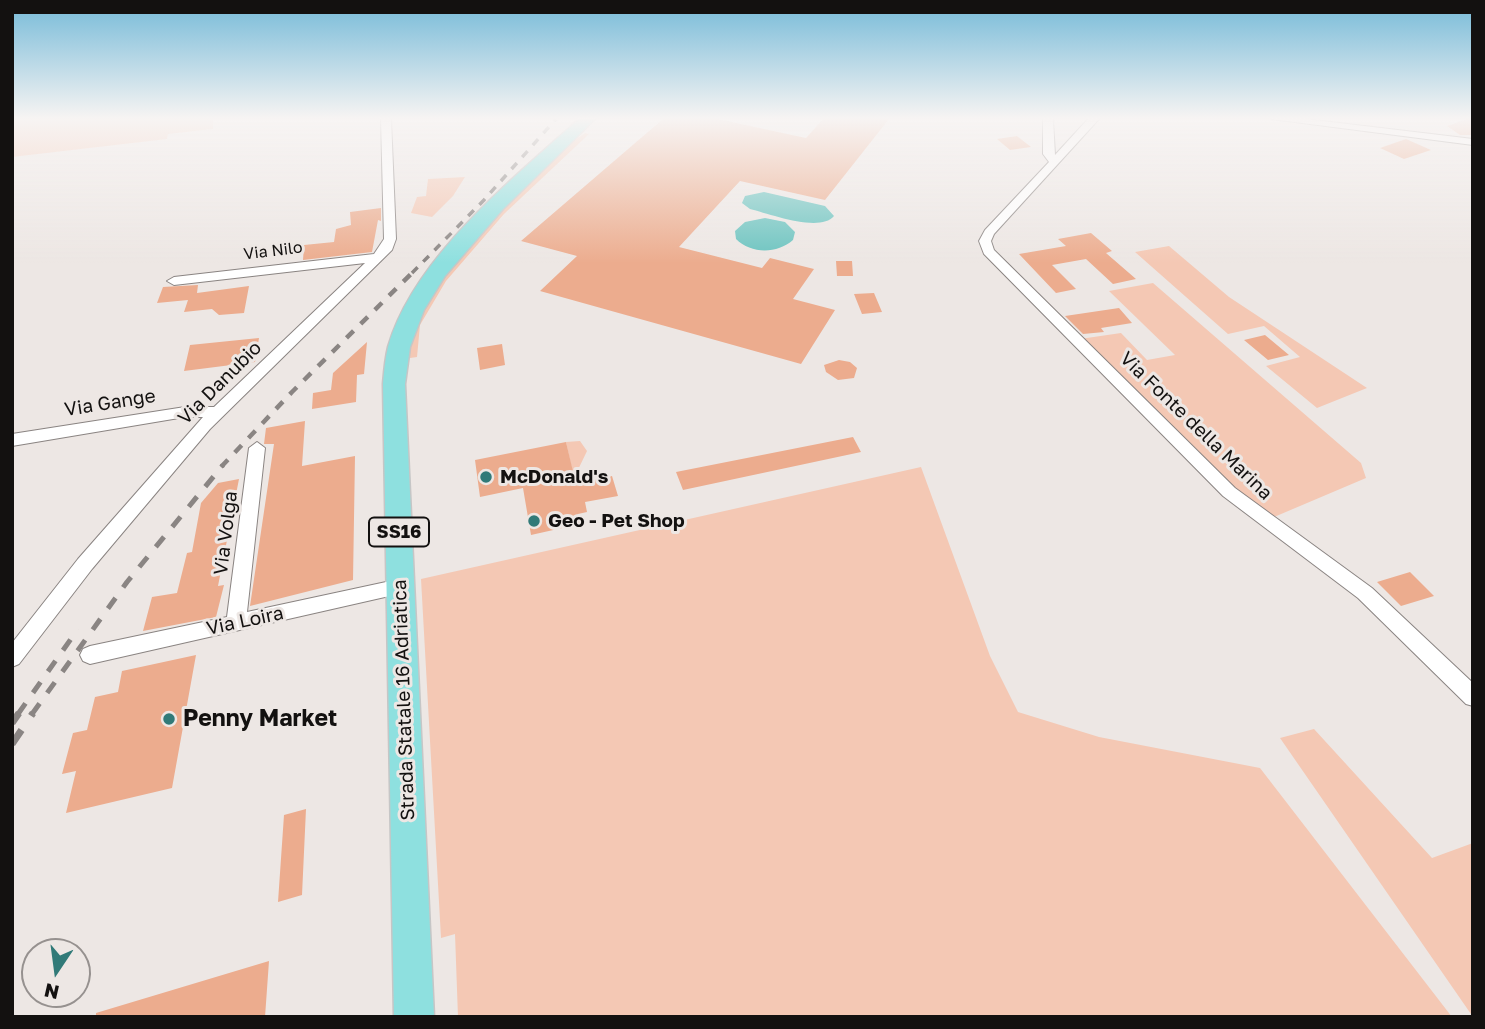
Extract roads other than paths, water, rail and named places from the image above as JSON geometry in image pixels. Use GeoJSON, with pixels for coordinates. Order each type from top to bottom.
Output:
{"type":"FeatureCollection","features":[{"type":"Feature","properties":{"kind":"main road","name":"Strada Statale 16 Adriatica"},"geometry":{"type":"LineString","coordinates":[[414,1017],[394,378],[405,325],[422,294],[448,259],[540,167]]}},
{"type":"Feature","properties":{"kind":"street","name":"Via Danubio"},"geometry":{"type":"LineString","coordinates":[[12,658],[85,564],[215,412],[376,258],[390,239],[388,167]]}},
{"type":"Feature","properties":{"kind":"street","name":"Via Fonte della Marina"},"geometry":{"type":"LineString","coordinates":[[1050,167],[989,233],[985,242],[988,251],[1229,492],[1364,593],[1473,697]]}},
{"type":"Feature","properties":{"kind":"street","name":"Via Nilo"},"geometry":{"type":"LineString","coordinates":[[174,281],[376,258]]}},
{"type":"Feature","properties":{"kind":"street","name":"Via Gange"},"geometry":{"type":"LineString","coordinates":[[12,440],[186,412],[215,412]]}},
{"type":"Feature","properties":{"kind":"street","name":"Via Volga"},"geometry":{"type":"LineString","coordinates":[[236,623],[257,448]]}},
{"type":"Feature","properties":{"kind":"street","name":"Via Loira"},"geometry":{"type":"LineString","coordinates":[[90,655],[400,587]]}},
{"type":"Feature","properties":{"kind":"water"},"geometry":{"type":"Polygon","coordinates":[[[764,192],[825,206],[834,216],[827,221],[807,223],[750,209],[742,203],[745,196],[764,192]]]}},
{"type":"Feature","properties":{"kind":"water"},"geometry":{"type":"Polygon","coordinates":[[[765,218],[785,222],[795,232],[793,240],[772,250],[756,250],[736,239],[735,231],[745,222],[765,218]]]}},
{"type":"Feature","properties":{"kind":"railway"},"geometry":{"type":"LineString","coordinates":[[413,272],[513,167]]}},
{"type":"Feature","properties":{"kind":"railway"},"geometry":{"type":"LineString","coordinates":[[221,467],[413,272]]}},
{"type":"Feature","properties":{"kind":"railway"},"geometry":{"type":"LineString","coordinates":[[32,714],[127,582],[223,465]]}},
{"type":"Feature","properties":{"kind":"railway"},"geometry":{"type":"LineString","coordinates":[[18,714],[78,629]]}},
{"type":"Feature","properties":{"kind":"railway"},"geometry":{"type":"LineString","coordinates":[[12,723],[19,713]]}},
{"type":"Feature","properties":{"kind":"railway"},"geometry":{"type":"LineString","coordinates":[[12,744],[33,713]]}},
{"type":"Feature","properties":{"kind":"place","name":"McDonald's"},"geometry":{"type":"Point","coordinates":[486,477]}},
{"type":"Feature","properties":{"kind":"place","name":"Geo - Pet Shop"},"geometry":{"type":"Point","coordinates":[534,521]}},
{"type":"Feature","properties":{"kind":"place","name":"Penny Market"},"geometry":{"type":"Point","coordinates":[169,719]}}]}
